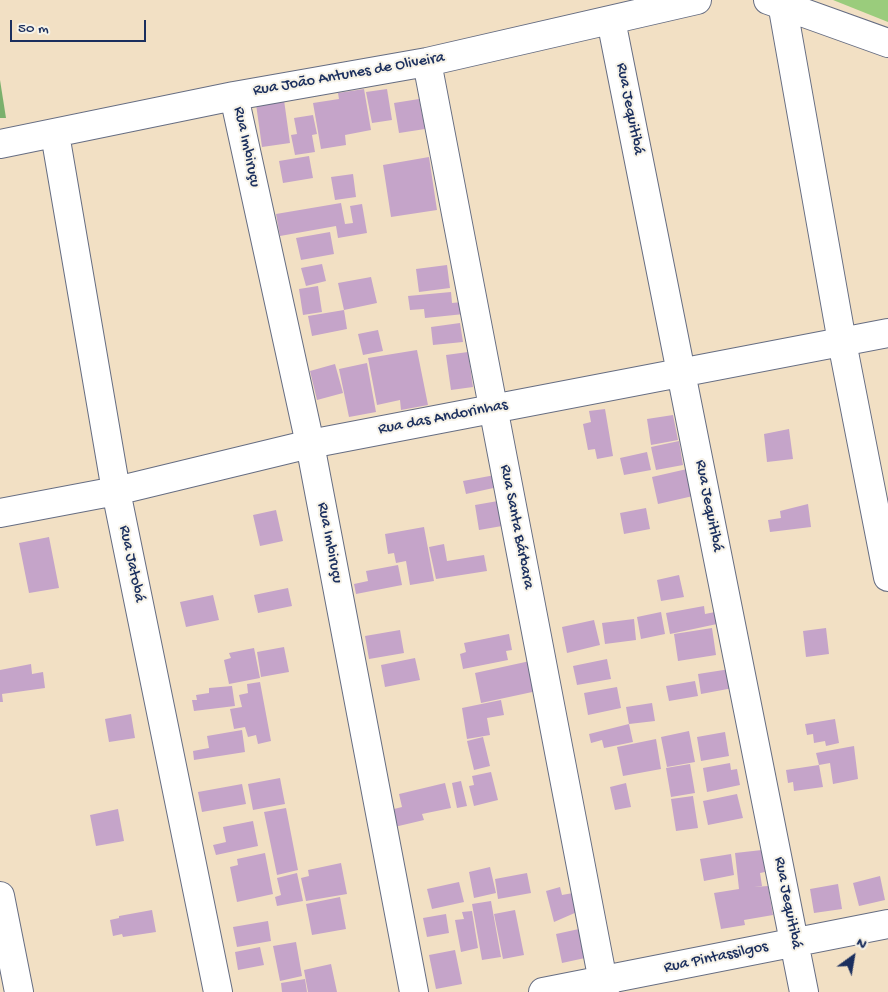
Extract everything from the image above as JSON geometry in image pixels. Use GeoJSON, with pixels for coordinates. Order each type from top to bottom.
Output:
{"type":"FeatureCollection","features":[{"type":"Feature","properties":{"kind":"street","name":"Rua João Antunes de Oliveira"},"geometry":{"type":"LineString","coordinates":[[0,144],[234,96],[427,62],[697,0]]}},
{"type":"Feature","properties":{"kind":"street"},"geometry":{"type":"LineString","coordinates":[[775,2],[888,43]]}},
{"type":"Feature","properties":{"kind":"street"},"geometry":{"type":"LineString","coordinates":[[775,2],[888,576]]}},
{"type":"Feature","properties":{"kind":"street","name":"Rua Jequitibá"},"geometry":{"type":"LineString","coordinates":[[611,20],[804,992]]}},
{"type":"Feature","properties":{"kind":"street","name":"Rua Santa Bárbara"},"geometry":{"type":"LineString","coordinates":[[427,62],[604,986]]}},
{"type":"Feature","properties":{"kind":"street","name":"Rua Imbiruçu"},"geometry":{"type":"LineString","coordinates":[[234,96],[310,444],[414,992]]}},
{"type":"Feature","properties":{"kind":"street","name":"Rua Jatobá"},"geometry":{"type":"LineString","coordinates":[[55,134],[116,491],[218,992]]}},
{"type":"Feature","properties":{"kind":"street","name":"Rua das Andorinhas"},"geometry":{"type":"LineString","coordinates":[[0,513],[116,491],[310,444],[681,371],[888,333]]}},
{"type":"Feature","properties":{"kind":"street"},"geometry":{"type":"LineString","coordinates":[[0,896],[19,992]]}},
{"type":"Feature","properties":{"kind":"street","name":"Rua Pintassilgos"},"geometry":{"type":"LineString","coordinates":[[543,992],[604,986],[794,942],[888,924]]}},
{"type":"Feature","properties":{"kind":"green space"},"geometry":{"type":"Polygon","coordinates":[[[833,0],[888,0],[888,22],[833,0]]]}},
{"type":"Feature","properties":{"kind":"green space"},"geometry":{"type":"Polygon","coordinates":[[[0,80],[6,118],[0,118],[0,80]]]}},
{"type":"Feature","properties":{"kind":"building"},"geometry":{"type":"Polygon","coordinates":[[[364,89],[371,130],[345,135],[346,145],[321,149],[313,103],[339,99],[338,93],[364,89]]]}},
{"type":"Feature","properties":{"kind":"building"},"geometry":{"type":"Polygon","coordinates":[[[387,89],[392,120],[372,123],[366,92],[387,89]]]}},
{"type":"Feature","properties":{"kind":"building"},"geometry":{"type":"Polygon","coordinates":[[[419,99],[425,129],[399,133],[394,103],[419,99]]]}},
{"type":"Feature","properties":{"kind":"building"},"geometry":{"type":"Polygon","coordinates":[[[284,100],[290,143],[262,147],[256,104],[284,100]]]}},
{"type":"Feature","properties":{"kind":"building"},"geometry":{"type":"Polygon","coordinates":[[[313,115],[317,134],[312,135],[315,152],[295,155],[291,135],[297,134],[294,118],[313,115]]]}},
{"type":"Feature","properties":{"kind":"building"},"geometry":{"type":"Polygon","coordinates":[[[309,156],[313,178],[283,183],[279,161],[309,156]]]}},
{"type":"Feature","properties":{"kind":"building"},"geometry":{"type":"Polygon","coordinates":[[[429,157],[437,210],[391,217],[383,165],[429,157]]]}},
{"type":"Feature","properties":{"kind":"building"},"geometry":{"type":"Polygon","coordinates":[[[353,174],[356,197],[335,200],[331,177],[353,174]]]}},
{"type":"Feature","properties":{"kind":"building"},"geometry":{"type":"Polygon","coordinates":[[[341,203],[345,224],[353,223],[350,206],[362,204],[367,233],[338,238],[336,226],[280,236],[276,214],[341,203]]]}},
{"type":"Feature","properties":{"kind":"building"},"geometry":{"type":"Polygon","coordinates":[[[330,232],[334,254],[301,260],[296,238],[330,232]]]}},
{"type":"Feature","properties":{"kind":"building"},"geometry":{"type":"Polygon","coordinates":[[[322,264],[326,281],[306,286],[301,268],[322,264]]]}},
{"type":"Feature","properties":{"kind":"building"},"geometry":{"type":"Polygon","coordinates":[[[447,265],[450,288],[419,292],[416,269],[447,265]]]}},
{"type":"Feature","properties":{"kind":"building"},"geometry":{"type":"Polygon","coordinates":[[[371,277],[377,303],[344,310],[338,283],[371,277]]]}},
{"type":"Feature","properties":{"kind":"building"},"geometry":{"type":"Polygon","coordinates":[[[318,286],[322,312],[303,315],[299,289],[318,286]]]}},
{"type":"Feature","properties":{"kind":"building"},"geometry":{"type":"Polygon","coordinates":[[[451,292],[452,303],[462,302],[464,314],[425,318],[424,309],[410,310],[408,296],[451,292]]]}},
{"type":"Feature","properties":{"kind":"building"},"geometry":{"type":"Polygon","coordinates":[[[344,310],[347,329],[312,336],[308,316],[344,310]]]}},
{"type":"Feature","properties":{"kind":"building"},"geometry":{"type":"Polygon","coordinates":[[[460,323],[463,342],[433,345],[431,327],[460,323]]]}},
{"type":"Feature","properties":{"kind":"building"},"geometry":{"type":"Polygon","coordinates":[[[378,330],[383,351],[363,355],[358,334],[378,330]]]}},
{"type":"Feature","properties":{"kind":"building"},"geometry":{"type":"Polygon","coordinates":[[[417,350],[428,405],[401,410],[400,400],[377,405],[368,358],[417,350]]]}},
{"type":"Feature","properties":{"kind":"building"},"geometry":{"type":"Polygon","coordinates":[[[468,352],[473,387],[451,390],[446,355],[468,352]]]}},
{"type":"Feature","properties":{"kind":"building"},"geometry":{"type":"Polygon","coordinates":[[[367,363],[376,412],[349,417],[339,369],[367,363]]]}},
{"type":"Feature","properties":{"kind":"building"},"geometry":{"type":"Polygon","coordinates":[[[335,364],[343,393],[317,400],[310,371],[335,364]]]}},
{"type":"Feature","properties":{"kind":"building"},"geometry":{"type":"Polygon","coordinates":[[[605,409],[613,456],[597,459],[595,449],[588,450],[583,424],[591,422],[589,411],[605,409]]]}},
{"type":"Feature","properties":{"kind":"building"},"geometry":{"type":"Polygon","coordinates":[[[673,415],[678,440],[651,445],[647,419],[673,415]]]}},
{"type":"Feature","properties":{"kind":"building"},"geometry":{"type":"Polygon","coordinates":[[[789,429],[793,459],[767,462],[764,434],[789,429]]]}},
{"type":"Feature","properties":{"kind":"building"},"geometry":{"type":"Polygon","coordinates":[[[679,441],[683,465],[656,470],[651,447],[679,441]]]}},
{"type":"Feature","properties":{"kind":"building"},"geometry":{"type":"Polygon","coordinates":[[[647,452],[651,470],[624,475],[620,458],[647,452]]]}},
{"type":"Feature","properties":{"kind":"building"},"geometry":{"type":"Polygon","coordinates":[[[687,469],[693,496],[658,504],[652,477],[687,469]]]}},
{"type":"Feature","properties":{"kind":"building"},"geometry":{"type":"Polygon","coordinates":[[[495,475],[498,487],[466,494],[463,481],[495,475]]]}},
{"type":"Feature","properties":{"kind":"building"},"geometry":{"type":"Polygon","coordinates":[[[498,501],[502,526],[479,530],[475,505],[498,501]]]}},
{"type":"Feature","properties":{"kind":"building"},"geometry":{"type":"Polygon","coordinates":[[[808,504],[811,527],[770,532],[768,520],[781,518],[780,511],[808,504]]]}},
{"type":"Feature","properties":{"kind":"building"},"geometry":{"type":"Polygon","coordinates":[[[646,508],[650,529],[624,534],[620,513],[646,508]]]}},
{"type":"Feature","properties":{"kind":"building"},"geometry":{"type":"Polygon","coordinates":[[[276,510],[283,541],[260,546],[253,515],[276,510]]]}},
{"type":"Feature","properties":{"kind":"building"},"geometry":{"type":"Polygon","coordinates":[[[424,527],[434,581],[410,585],[406,561],[396,563],[394,553],[388,554],[385,534],[424,527]]]}},
{"type":"Feature","properties":{"kind":"building"},"geometry":{"type":"Polygon","coordinates":[[[49,537],[59,588],[29,593],[19,543],[49,537]]]}},
{"type":"Feature","properties":{"kind":"building"},"geometry":{"type":"Polygon","coordinates":[[[444,544],[447,561],[484,555],[487,571],[436,579],[429,547],[444,544]]]}},
{"type":"Feature","properties":{"kind":"building"},"geometry":{"type":"Polygon","coordinates":[[[398,565],[402,585],[356,594],[354,584],[368,581],[366,571],[398,565]]]}},
{"type":"Feature","properties":{"kind":"building"},"geometry":{"type":"Polygon","coordinates":[[[679,575],[684,597],[661,601],[657,580],[679,575]]]}},
{"type":"Feature","properties":{"kind":"building"},"geometry":{"type":"Polygon","coordinates":[[[288,588],[292,606],[258,613],[254,595],[288,588]]]}},
{"type":"Feature","properties":{"kind":"building"},"geometry":{"type":"Polygon","coordinates":[[[213,595],[219,620],[186,627],[180,602],[213,595]]]}},
{"type":"Feature","properties":{"kind":"building"},"geometry":{"type":"Polygon","coordinates":[[[704,606],[705,614],[715,612],[717,624],[670,634],[666,613],[704,606]]]}},
{"type":"Feature","properties":{"kind":"building"},"geometry":{"type":"Polygon","coordinates":[[[661,612],[665,634],[641,639],[637,617],[661,612]]]}},
{"type":"Feature","properties":{"kind":"building"},"geometry":{"type":"Polygon","coordinates":[[[634,619],[636,640],[605,644],[602,623],[634,619]]]}},
{"type":"Feature","properties":{"kind":"building"},"geometry":{"type":"Polygon","coordinates":[[[594,620],[600,645],[567,653],[562,627],[594,620]]]}},
{"type":"Feature","properties":{"kind":"building"},"geometry":{"type":"Polygon","coordinates":[[[712,628],[716,655],[678,661],[674,634],[712,628]]]}},
{"type":"Feature","properties":{"kind":"building"},"geometry":{"type":"Polygon","coordinates":[[[826,628],[829,654],[806,657],[803,631],[826,628]]]}},
{"type":"Feature","properties":{"kind":"building"},"geometry":{"type":"Polygon","coordinates":[[[400,630],[404,653],[369,659],[365,636],[400,630]]]}},
{"type":"Feature","properties":{"kind":"building"},"geometry":{"type":"Polygon","coordinates":[[[509,634],[512,650],[506,651],[508,660],[463,669],[460,654],[466,652],[464,643],[509,634]]]}},
{"type":"Feature","properties":{"kind":"building"},"geometry":{"type":"Polygon","coordinates":[[[284,647],[289,672],[261,677],[257,652],[284,647]]]}},
{"type":"Feature","properties":{"kind":"building"},"geometry":{"type":"Polygon","coordinates":[[[254,648],[260,678],[229,684],[224,660],[231,658],[229,653],[254,648]]]}},
{"type":"Feature","properties":{"kind":"building"},"geometry":{"type":"Polygon","coordinates":[[[415,658],[420,680],[385,687],[381,665],[415,658]]]}},
{"type":"Feature","properties":{"kind":"building"},"geometry":{"type":"Polygon","coordinates":[[[607,659],[611,679],[577,685],[573,666],[607,659]]]}},
{"type":"Feature","properties":{"kind":"building"},"geometry":{"type":"Polygon","coordinates":[[[530,661],[537,691],[481,703],[475,673],[530,661]]]}},
{"type":"Feature","properties":{"kind":"building"},"geometry":{"type":"Polygon","coordinates":[[[31,664],[32,674],[43,672],[45,688],[2,694],[3,702],[0,702],[0,670],[31,664]]]}},
{"type":"Feature","properties":{"kind":"building"},"geometry":{"type":"Polygon","coordinates":[[[730,669],[733,688],[701,694],[698,674],[730,669]]]}},
{"type":"Feature","properties":{"kind":"building"},"geometry":{"type":"Polygon","coordinates":[[[695,681],[698,696],[669,701],[666,686],[695,681]]]}},
{"type":"Feature","properties":{"kind":"building"},"geometry":{"type":"Polygon","coordinates":[[[260,682],[271,741],[258,744],[256,735],[248,737],[245,727],[234,729],[230,709],[242,707],[239,695],[248,693],[247,684],[260,682]]]}},
{"type":"Feature","properties":{"kind":"building"},"geometry":{"type":"Polygon","coordinates":[[[232,686],[235,706],[194,711],[192,700],[197,700],[196,695],[209,693],[209,688],[232,686]]]}},
{"type":"Feature","properties":{"kind":"building"},"geometry":{"type":"Polygon","coordinates":[[[617,687],[621,708],[588,715],[584,693],[617,687]]]}},
{"type":"Feature","properties":{"kind":"building"},"geometry":{"type":"Polygon","coordinates":[[[501,700],[504,715],[487,718],[490,735],[467,739],[462,708],[501,700]]]}},
{"type":"Feature","properties":{"kind":"building"},"geometry":{"type":"Polygon","coordinates":[[[652,703],[655,721],[629,724],[626,707],[652,703]]]}},
{"type":"Feature","properties":{"kind":"building"},"geometry":{"type":"Polygon","coordinates":[[[131,714],[135,738],[109,742],[105,719],[131,714]]]}},
{"type":"Feature","properties":{"kind":"building"},"geometry":{"type":"Polygon","coordinates":[[[835,719],[839,743],[826,746],[825,741],[814,743],[813,734],[807,735],[805,724],[835,719]]]}},
{"type":"Feature","properties":{"kind":"building"},"geometry":{"type":"Polygon","coordinates":[[[629,724],[633,742],[604,748],[602,740],[591,743],[589,734],[629,724]]]}},
{"type":"Feature","properties":{"kind":"building"},"geometry":{"type":"Polygon","coordinates":[[[242,730],[245,752],[194,760],[193,751],[209,748],[207,736],[242,730]]]}},
{"type":"Feature","properties":{"kind":"building"},"geometry":{"type":"Polygon","coordinates":[[[689,731],[695,762],[667,767],[661,737],[689,731]]]}},
{"type":"Feature","properties":{"kind":"building"},"geometry":{"type":"Polygon","coordinates":[[[725,732],[729,756],[701,761],[697,737],[725,732]]]}},
{"type":"Feature","properties":{"kind":"building"},"geometry":{"type":"Polygon","coordinates":[[[483,737],[490,766],[474,770],[467,741],[483,737]]]}},
{"type":"Feature","properties":{"kind":"building"},"geometry":{"type":"Polygon","coordinates":[[[656,739],[661,769],[623,776],[617,747],[656,739]]]}},
{"type":"Feature","properties":{"kind":"building"},"geometry":{"type":"Polygon","coordinates":[[[854,746],[858,779],[833,784],[830,763],[819,765],[816,753],[854,746]]]}},
{"type":"Feature","properties":{"kind":"building"},"geometry":{"type":"Polygon","coordinates":[[[730,763],[731,770],[737,769],[740,785],[707,792],[703,768],[730,763]]]}},
{"type":"Feature","properties":{"kind":"building"},"geometry":{"type":"Polygon","coordinates":[[[690,764],[695,793],[671,797],[666,768],[690,764]]]}},
{"type":"Feature","properties":{"kind":"building"},"geometry":{"type":"Polygon","coordinates":[[[819,765],[823,787],[794,791],[793,782],[788,783],[786,770],[819,765]]]}},
{"type":"Feature","properties":{"kind":"building"},"geometry":{"type":"Polygon","coordinates":[[[491,772],[498,800],[474,806],[469,786],[474,785],[472,776],[491,772]]]}},
{"type":"Feature","properties":{"kind":"building"},"geometry":{"type":"Polygon","coordinates":[[[280,778],[285,804],[253,810],[248,784],[280,778]]]}},
{"type":"Feature","properties":{"kind":"building"},"geometry":{"type":"Polygon","coordinates":[[[461,781],[467,806],[457,808],[452,783],[461,781]]]}},
{"type":"Feature","properties":{"kind":"building"},"geometry":{"type":"Polygon","coordinates":[[[445,783],[451,808],[422,814],[424,820],[386,829],[382,812],[402,807],[399,794],[445,783]]]}},
{"type":"Feature","properties":{"kind":"building"},"geometry":{"type":"Polygon","coordinates":[[[626,783],[631,807],[615,810],[610,787],[626,783]]]}},
{"type":"Feature","properties":{"kind":"building"},"geometry":{"type":"Polygon","coordinates":[[[242,784],[246,804],[202,812],[198,792],[242,784]]]}},
{"type":"Feature","properties":{"kind":"building"},"geometry":{"type":"Polygon","coordinates":[[[737,794],[743,818],[708,825],[703,801],[737,794]]]}},
{"type":"Feature","properties":{"kind":"building"},"geometry":{"type":"Polygon","coordinates":[[[693,796],[698,828],[676,831],[671,799],[693,796]]]}},
{"type":"Feature","properties":{"kind":"building"},"geometry":{"type":"Polygon","coordinates":[[[286,808],[298,870],[277,875],[264,812],[286,808]]]}},
{"type":"Feature","properties":{"kind":"building"},"geometry":{"type":"Polygon","coordinates":[[[118,809],[124,841],[96,846],[90,815],[118,809]]]}},
{"type":"Feature","properties":{"kind":"building"},"geometry":{"type":"Polygon","coordinates":[[[253,821],[258,846],[216,855],[213,845],[226,842],[223,827],[253,821]]]}},
{"type":"Feature","properties":{"kind":"building"},"geometry":{"type":"Polygon","coordinates":[[[762,850],[765,872],[760,873],[762,886],[754,887],[768,886],[773,915],[744,920],[745,925],[721,929],[714,893],[739,889],[735,853],[762,850]]]}},
{"type":"Feature","properties":{"kind":"building"},"geometry":{"type":"Polygon","coordinates":[[[265,853],[273,894],[237,902],[230,867],[238,865],[237,859],[265,853]]]}},
{"type":"Feature","properties":{"kind":"building"},"geometry":{"type":"Polygon","coordinates":[[[731,854],[734,875],[704,881],[700,859],[731,854]]]}},
{"type":"Feature","properties":{"kind":"building"},"geometry":{"type":"Polygon","coordinates":[[[341,863],[347,894],[306,901],[301,878],[309,876],[308,870],[341,863]]]}},
{"type":"Feature","properties":{"kind":"building"},"geometry":{"type":"Polygon","coordinates":[[[490,867],[496,893],[474,898],[469,872],[490,867]]]}},
{"type":"Feature","properties":{"kind":"building"},"geometry":{"type":"Polygon","coordinates":[[[297,873],[303,901],[277,906],[275,897],[281,895],[277,878],[297,873]]]}},
{"type":"Feature","properties":{"kind":"building"},"geometry":{"type":"Polygon","coordinates":[[[527,873],[531,893],[498,899],[495,879],[527,873]]]}},
{"type":"Feature","properties":{"kind":"building"},"geometry":{"type":"Polygon","coordinates":[[[880,876],[885,900],[859,906],[853,883],[880,876]]]}},
{"type":"Feature","properties":{"kind":"building"},"geometry":{"type":"Polygon","coordinates":[[[459,882],[464,902],[432,909],[427,889],[459,882]]]}},
{"type":"Feature","properties":{"kind":"building"},"geometry":{"type":"Polygon","coordinates":[[[838,884],[842,909],[814,913],[810,889],[838,884]]]}},
{"type":"Feature","properties":{"kind":"building"},"geometry":{"type":"Polygon","coordinates":[[[560,887],[562,895],[573,893],[577,912],[554,922],[546,891],[560,887]]]}},
{"type":"Feature","properties":{"kind":"building"},"geometry":{"type":"Polygon","coordinates":[[[340,897],[346,929],[312,935],[306,904],[340,897]]]}},
{"type":"Feature","properties":{"kind":"building"},"geometry":{"type":"Polygon","coordinates":[[[491,901],[501,957],[482,960],[472,904],[491,901]]]}},
{"type":"Feature","properties":{"kind":"building"},"geometry":{"type":"Polygon","coordinates":[[[152,910],[156,932],[123,937],[122,934],[113,936],[110,920],[119,918],[119,916],[152,910]]]}},
{"type":"Feature","properties":{"kind":"building"},"geometry":{"type":"Polygon","coordinates":[[[515,910],[524,955],[503,959],[494,914],[515,910]]]}},
{"type":"Feature","properties":{"kind":"building"},"geometry":{"type":"Polygon","coordinates":[[[472,911],[478,948],[461,952],[455,920],[464,919],[462,912],[472,911]]]}},
{"type":"Feature","properties":{"kind":"building"},"geometry":{"type":"Polygon","coordinates":[[[446,914],[449,933],[427,937],[423,918],[446,914]]]}},
{"type":"Feature","properties":{"kind":"building"},"geometry":{"type":"Polygon","coordinates":[[[268,921],[271,941],[237,947],[233,927],[268,921]]]}},
{"type":"Feature","properties":{"kind":"building"},"geometry":{"type":"Polygon","coordinates":[[[579,929],[585,958],[562,963],[556,934],[579,929]]]}},
{"type":"Feature","properties":{"kind":"building"},"geometry":{"type":"Polygon","coordinates":[[[296,942],[302,976],[280,981],[273,946],[296,942]]]}},
{"type":"Feature","properties":{"kind":"building"},"geometry":{"type":"Polygon","coordinates":[[[260,947],[264,965],[238,970],[235,952],[260,947]]]}},
{"type":"Feature","properties":{"kind":"building"},"geometry":{"type":"Polygon","coordinates":[[[455,950],[462,984],[436,989],[429,955],[455,950]]]}},
{"type":"Feature","properties":{"kind":"building"},"geometry":{"type":"Polygon","coordinates":[[[331,964],[337,992],[308,992],[304,970],[331,964]]]}},
{"type":"Feature","properties":{"kind":"building"},"geometry":{"type":"Polygon","coordinates":[[[305,979],[307,992],[282,992],[281,983],[305,979]]]}}]}
